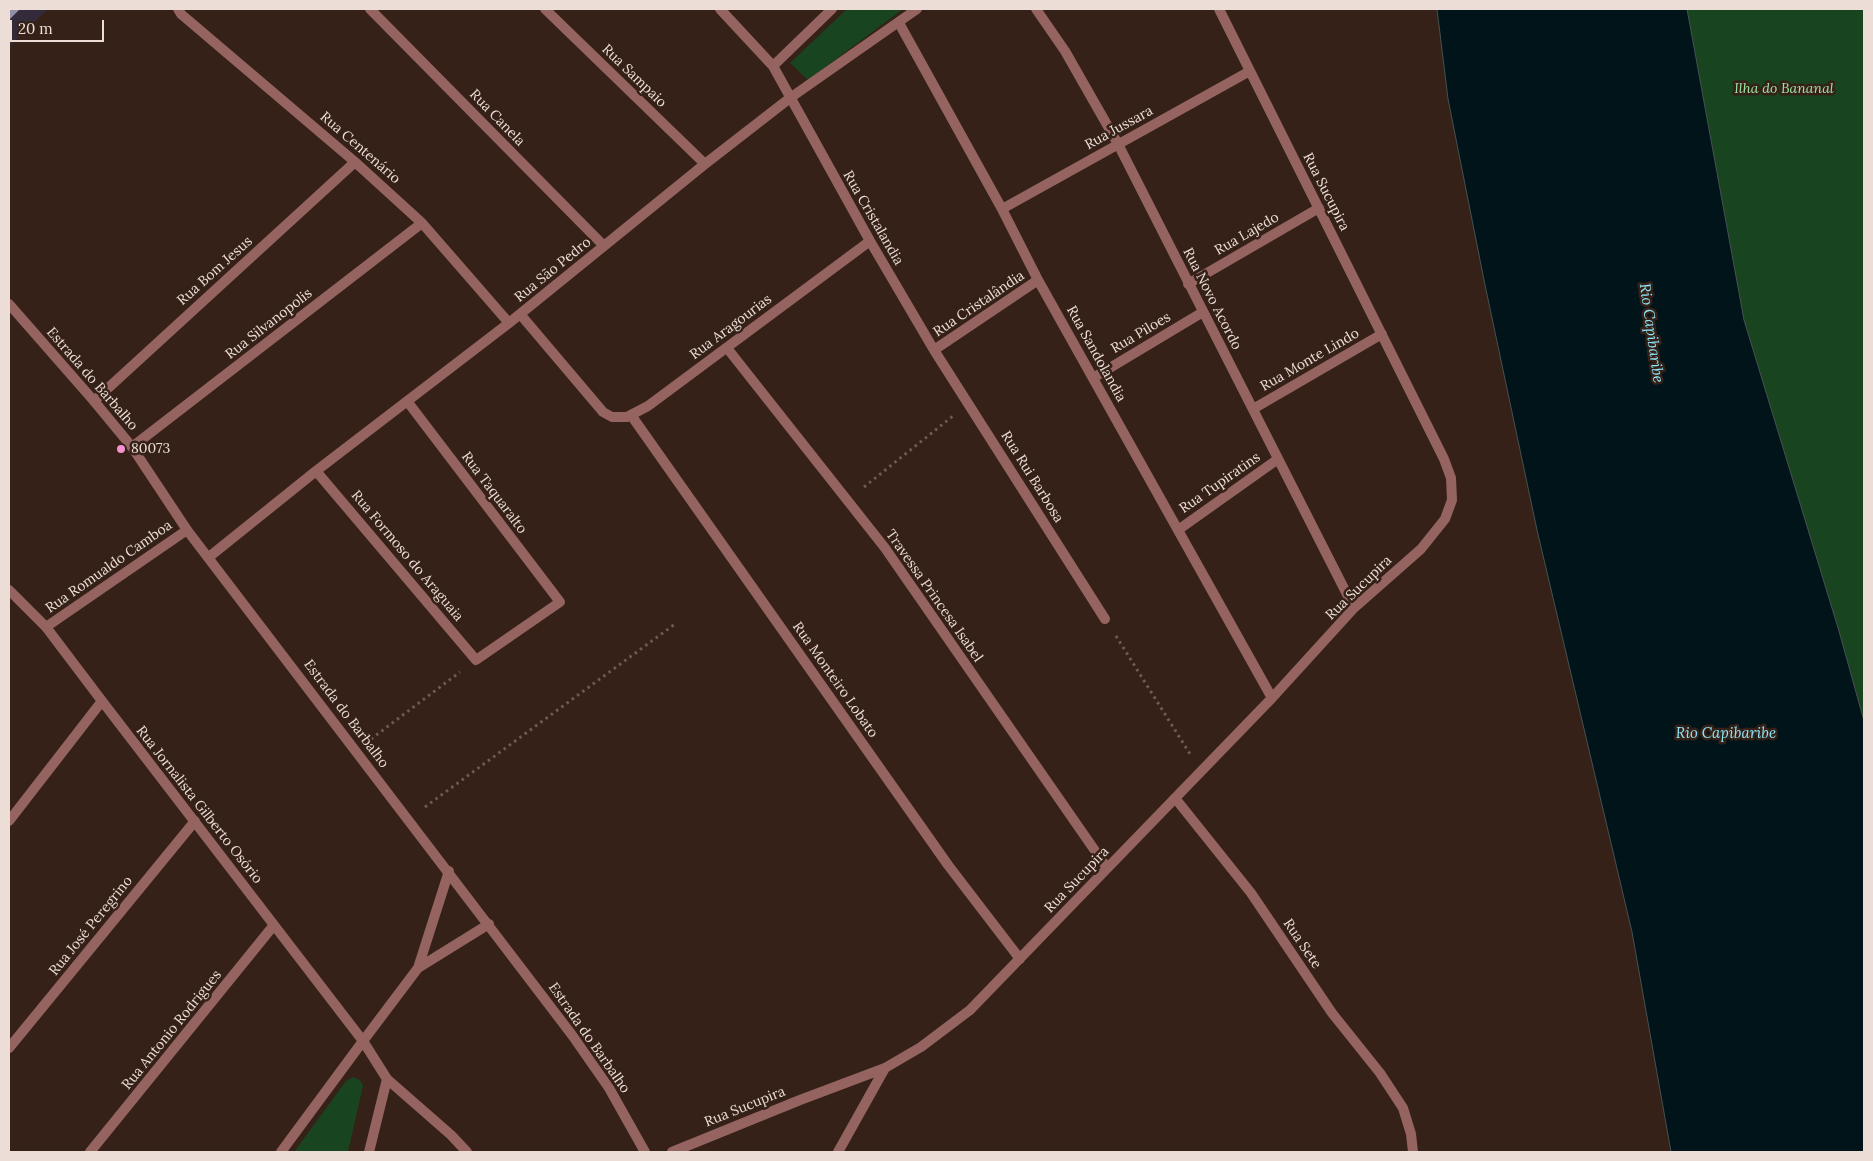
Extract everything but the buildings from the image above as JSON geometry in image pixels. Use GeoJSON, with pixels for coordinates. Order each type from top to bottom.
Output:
{"type":"FeatureCollection","features":[{"type":"Feature","properties":{"kind":"street","name":"Rua Centenário"},"geometry":{"type":"LineString","coordinates":[[178,9],[181,14],[356,162],[422,223],[509,323]]}},
{"type":"Feature","properties":{"kind":"street","name":"Rua Canela"},"geometry":{"type":"LineString","coordinates":[[370,9],[604,246]]}},
{"type":"Feature","properties":{"kind":"street","name":"Rua Sampaio"},"geometry":{"type":"LineString","coordinates":[[545,9],[705,164]]}},
{"type":"Feature","properties":{"kind":"street","name":"Rua Cristalandia"},"geometry":{"type":"LineString","coordinates":[[720,9],[773,66],[870,241],[934,350]]}},
{"type":"Feature","properties":{"kind":"street"},"geometry":{"type":"LineString","coordinates":[[773,66],[832,9]]}},
{"type":"Feature","properties":{"kind":"street","name":"Rua São Pedro"},"geometry":{"type":"LineString","coordinates":[[209,557],[316,470],[509,323],[705,164],[790,98],[917,9]]}},
{"type":"Feature","properties":{"kind":"street","name":"Rua Novo Acordo"},"geometry":{"type":"LineString","coordinates":[[1036,9],[1065,51],[1118,144],[1354,608]]}},
{"type":"Feature","properties":{"kind":"street","name":"Rua Sucupira"},"geometry":{"type":"LineString","coordinates":[[672,1152],[885,1068],[921,1047],[970,1010],[1272,698],[1354,608],[1421,549],[1445,519],[1452,500],[1451,478],[1444,459],[1219,9]]}},
{"type":"Feature","properties":{"kind":"street","name":"Rua Sandolandia"},"geometry":{"type":"LineString","coordinates":[[899,23],[1002,208],[1038,280],[1272,698]]}},
{"type":"Feature","properties":{"kind":"street","name":"Rua Jussara"},"geometry":{"type":"LineString","coordinates":[[1002,208],[1250,71]]}},
{"type":"Feature","properties":{"kind":"street","name":"Rua Bom Jesus"},"geometry":{"type":"LineString","coordinates":[[94,401],[356,162]]}},
{"type":"Feature","properties":{"kind":"street","name":"Rua Lajedo"},"geometry":{"type":"LineString","coordinates":[[1188,284],[1319,208]]}},
{"type":"Feature","properties":{"kind":"street","name":"Rua Silvanopolis"},"geometry":{"type":"LineString","coordinates":[[132,447],[422,223]]}},
{"type":"Feature","properties":{"kind":"street","name":"Rua Aragourias"},"geometry":{"type":"LineString","coordinates":[[520,314],[604,412],[612,418],[627,417],[648,406],[870,241]]}},
{"type":"Feature","properties":{"kind":"street","name":"Rua Cristalândia"},"geometry":{"type":"LineString","coordinates":[[934,350],[1038,280]]}},
{"type":"Feature","properties":{"kind":"street","name":"Estrada do Barbalho"},"geometry":{"type":"LineString","coordinates":[[9,304],[132,447],[187,530],[578,1042],[608,1088],[645,1152]]}},
{"type":"Feature","properties":{"kind":"street","name":"Rua Piloes"},"geometry":{"type":"LineString","coordinates":[[1093,378],[1203,312]]}},
{"type":"Feature","properties":{"kind":"street","name":"Rua Monte Lindo"},"geometry":{"type":"LineString","coordinates":[[1253,409],[1382,334]]}},
{"type":"Feature","properties":{"kind":"street","name":"Travessa Princesa Isabel"},"geometry":{"type":"LineString","coordinates":[[727,348],[885,548],[1108,868]]}},
{"type":"Feature","properties":{"kind":"street","name":"Rua Rui Barbosa"},"geometry":{"type":"LineString","coordinates":[[934,350],[1105,619]]}},
{"type":"Feature","properties":{"kind":"street","name":"Rua Taquaralto"},"geometry":{"type":"LineString","coordinates":[[407,401],[560,602],[476,660]]}},
{"type":"Feature","properties":{"kind":"street","name":"Rua Monteiro Lobato"},"geometry":{"type":"LineString","coordinates":[[631,414],[948,865],[1020,959]]}},
{"type":"Feature","properties":{"kind":"street","name":"Rua Tupiratins"},"geometry":{"type":"LineString","coordinates":[[1178,530],[1278,459]]}},
{"type":"Feature","properties":{"kind":"street","name":"Rua Formoso do Araguaia"},"geometry":{"type":"LineString","coordinates":[[316,470],[476,660]]}},
{"type":"Feature","properties":{"kind":"street","name":"Rua Romualdo Camboa"},"geometry":{"type":"LineString","coordinates":[[46,627],[187,530]]}},
{"type":"Feature","properties":{"kind":"street","name":"Rua Jornalista Gilberto Osório"},"geometry":{"type":"LineString","coordinates":[[9,590],[46,627],[363,1040],[387,1079],[451,1135],[467,1152]]}},
{"type":"Feature","properties":{"kind":"street"},"geometry":{"type":"LineString","coordinates":[[9,821],[102,701]]}},
{"type":"Feature","properties":{"kind":"street","name":"Rua Sete"},"geometry":{"type":"LineString","coordinates":[[1175,798],[1251,893],[1332,1013],[1369,1060],[1403,1108],[1411,1134],[1413,1152]]}},
{"type":"Feature","properties":{"kind":"street","name":"Rua José Peregrino"},"geometry":{"type":"LineString","coordinates":[[9,1048],[195,821]]}},
{"type":"Feature","properties":{"kind":"street"},"geometry":{"type":"LineString","coordinates":[[281,1152],[418,968],[448,871]]}},
{"type":"Feature","properties":{"kind":"street","name":"Rua Antonio Rodrigues"},"geometry":{"type":"LineString","coordinates":[[90,1152],[274,924]]}},
{"type":"Feature","properties":{"kind":"street"},"geometry":{"type":"LineString","coordinates":[[418,968],[489,924]]}},
{"type":"Feature","properties":{"kind":"street"},"geometry":{"type":"LineString","coordinates":[[838,1152],[885,1068]]}},
{"type":"Feature","properties":{"kind":"street"},"geometry":{"type":"LineString","coordinates":[[369,1152],[387,1079]]}},
{"type":"Feature","properties":{"kind":"path"},"geometry":{"type":"LineString","coordinates":[[847,500],[969,404]]}},
{"type":"Feature","properties":{"kind":"path"},"geometry":{"type":"LineString","coordinates":[[1105,619],[1201,771]]}},
{"type":"Feature","properties":{"kind":"path"},"geometry":{"type":"LineString","coordinates":[[409,819],[675,624]]}},
{"type":"Feature","properties":{"kind":"path"},"geometry":{"type":"LineString","coordinates":[[356,750],[476,660]]}},
{"type":"Feature","properties":{"kind":"shaded area"},"geometry":{"type":"Polygon","coordinates":[[[9,9],[48,9],[9,47],[9,9]]]}},
{"type":"Feature","properties":{"kind":"green space"},"geometry":{"type":"Polygon","coordinates":[[[847,9],[903,9],[808,80],[790,63],[847,9]]]}},
{"type":"Feature","properties":{"kind":"green space","name":"Ilha do Bananal"},"geometry":{"type":"Polygon","coordinates":[[[1687,9],[1864,9],[1864,721],[1839,631],[1743,320],[1687,9]]]}},
{"type":"Feature","properties":{"kind":"green space"},"geometry":{"type":"Polygon","coordinates":[[[353,1077],[360,1080],[363,1086],[348,1152],[294,1152],[346,1081],[353,1077]]]}},
{"type":"Feature","properties":{"kind":"water","name":"Rio Capibaribe"},"geometry":{"type":"Polygon","coordinates":[[[1437,9],[1687,9],[1744,320],[1839,631],[1864,721],[1864,1152],[1671,1152],[1632,932],[1537,530],[1485,285],[1448,99],[1437,9]]]}},
{"type":"Feature","properties":{"kind":"place","name":"80073"},"geometry":{"type":"Point","coordinates":[121,449]}}]}
